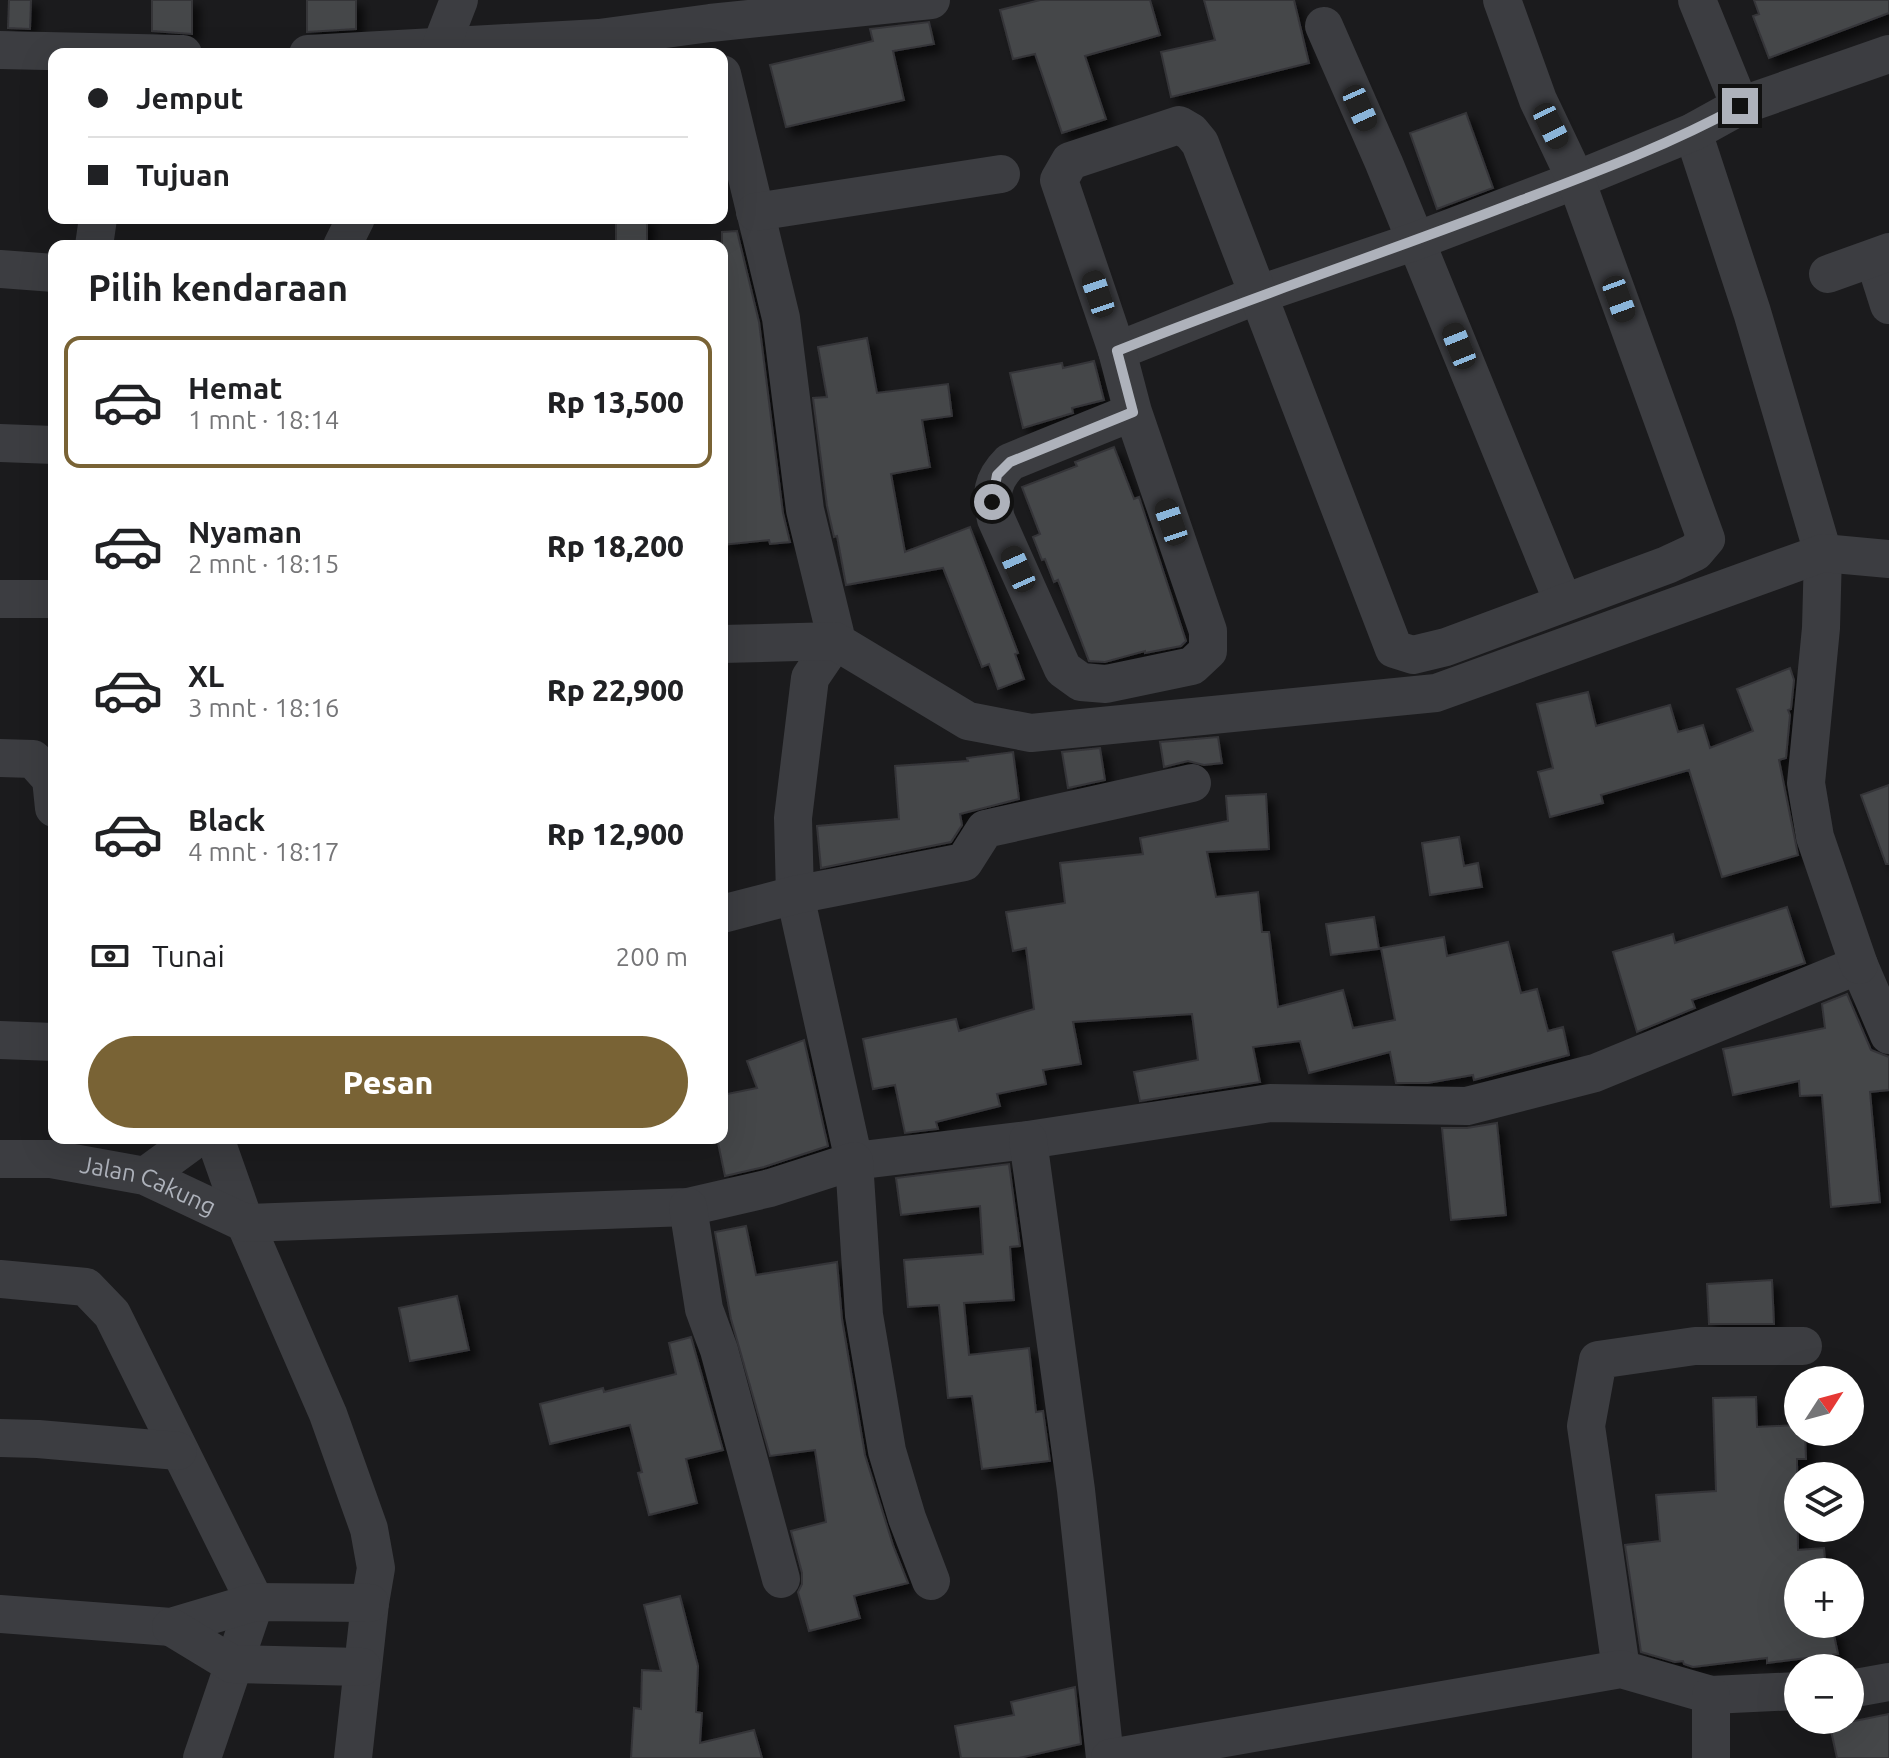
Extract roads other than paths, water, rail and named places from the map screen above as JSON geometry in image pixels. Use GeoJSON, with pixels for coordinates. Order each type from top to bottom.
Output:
{"type":"FeatureCollection","features":[{"type":"Feature","properties":{"kind":"street"},"geometry":{"type":"LineString","coordinates":[[441,48],[459,0]]}},
{"type":"Feature","properties":{"kind":"street"},"geometry":{"type":"LineString","coordinates":[[477,48],[599,38],[931,0]]}},
{"type":"Feature","properties":{"kind":"street"},"geometry":{"type":"LineString","coordinates":[[1133,412],[1010,462],[997,475],[993,489],[996,519],[1063,669],[1081,682],[1106,684],[1192,666],[1208,651],[1208,631],[1133,412],[1117,351],[1059,180],[1070,161],[1179,125],[1191,132],[1200,143],[1394,649],[1413,655],[1446,647],[1695,552],[1706,539],[1576,180],[1538,100],[1502,0]]}},
{"type":"Feature","properties":{"kind":"street"},"geometry":{"type":"LineString","coordinates":[[1697,0],[1740,106]]}},
{"type":"Feature","properties":{"kind":"street"},"geometry":{"type":"LineString","coordinates":[[1324,26],[1416,241],[1563,602]]}},
{"type":"Feature","properties":{"kind":"street"},"geometry":{"type":"LineString","coordinates":[[0,50],[48,51]]}},
{"type":"Feature","properties":{"kind":"street"},"geometry":{"type":"LineString","coordinates":[[1117,351],[1260,294],[1416,241],[1576,180],[1693,132],[1740,106],[1889,54]]}},
{"type":"Feature","properties":{"kind":"street"},"geometry":{"type":"LineString","coordinates":[[728,99],[781,318],[805,510],[835,641],[810,678],[793,818],[795,895],[854,1161],[864,1315],[887,1451],[907,1518],[931,1581]]}},
{"type":"Feature","properties":{"kind":"street"},"geometry":{"type":"LineString","coordinates":[[1693,132],[1752,312],[1823,553],[1821,628],[1806,783],[1815,837],[1859,965],[1889,1035]]}},
{"type":"Feature","properties":{"kind":"street"},"geometry":{"type":"LineString","coordinates":[[755,212],[1001,174]]}},
{"type":"Feature","properties":{"kind":"street"},"geometry":{"type":"LineString","coordinates":[[1828,274],[1881,255],[1889,305]]}},
{"type":"Feature","properties":{"kind":"street"},"geometry":{"type":"LineString","coordinates":[[0,269],[48,273]]}},
{"type":"Feature","properties":{"kind":"street"},"geometry":{"type":"LineString","coordinates":[[0,443],[48,445]]}},
{"type":"Feature","properties":{"kind":"street"},"geometry":{"type":"LineString","coordinates":[[728,644],[835,641],[968,721],[1031,733],[1436,693],[1823,553],[1889,559]]}},
{"type":"Feature","properties":{"kind":"street"},"geometry":{"type":"LineString","coordinates":[[0,599],[48,599]]}},
{"type":"Feature","properties":{"kind":"street"},"geometry":{"type":"LineString","coordinates":[[0,758],[33,759],[48,776]]}},
{"type":"Feature","properties":{"kind":"street"},"geometry":{"type":"LineString","coordinates":[[728,912],[795,895],[964,862],[985,829],[1192,783]]}},
{"type":"Feature","properties":{"kind":"street"},"geometry":{"type":"LineString","coordinates":[[245,1223],[688,1207],[770,1188],[854,1161],[1028,1140],[1270,1103],[1467,1106],[1595,1073],[1859,965]]}},
{"type":"Feature","properties":{"kind":"street"},"geometry":{"type":"LineString","coordinates":[[0,1040],[48,1042]]}},
{"type":"Feature","properties":{"kind":"street"},"geometry":{"type":"LineString","coordinates":[[1028,1140],[1076,1490],[1108,1758],[1621,1669],[1711,1695],[1784,1692]]}},
{"type":"Feature","properties":{"kind":"street"},"geometry":{"type":"LineString","coordinates":[[145,1176],[189,1144]]}},
{"type":"Feature","properties":{"kind":"street"},"geometry":{"type":"LineString","coordinates":[[217,1144],[245,1223],[328,1414],[369,1529],[376,1568],[353,1758]]}},
{"type":"Feature","properties":{"kind":"street","name":"Jalan Cakung"},"geometry":{"type":"LineString","coordinates":[[0,1159],[51,1159],[145,1176],[245,1223]]}},
{"type":"Feature","properties":{"kind":"street"},"geometry":{"type":"LineString","coordinates":[[688,1207],[704,1309],[719,1350],[781,1579]]}},
{"type":"Feature","properties":{"kind":"street"},"geometry":{"type":"LineString","coordinates":[[0,1279],[86,1287],[112,1314],[255,1602],[202,1758]]}},
{"type":"Feature","properties":{"kind":"street"},"geometry":{"type":"LineString","coordinates":[[1621,1669],[1586,1426],[1598,1360],[1695,1346],[1803,1346]]}},
{"type":"Feature","properties":{"kind":"street"},"geometry":{"type":"LineString","coordinates":[[0,1438],[178,1451]]}},
{"type":"Feature","properties":{"kind":"street"},"geometry":{"type":"LineString","coordinates":[[0,1614],[171,1627],[255,1602],[370,1603]]}},
{"type":"Feature","properties":{"kind":"street"},"geometry":{"type":"LineString","coordinates":[[171,1627],[232,1664],[362,1667]]}},
{"type":"Feature","properties":{"kind":"street"},"geometry":{"type":"LineString","coordinates":[[1864,1686],[1889,1682]]}},
{"type":"Feature","properties":{"kind":"street"},"geometry":{"type":"LineString","coordinates":[[1711,1695],[1711,1758]]}}]}
